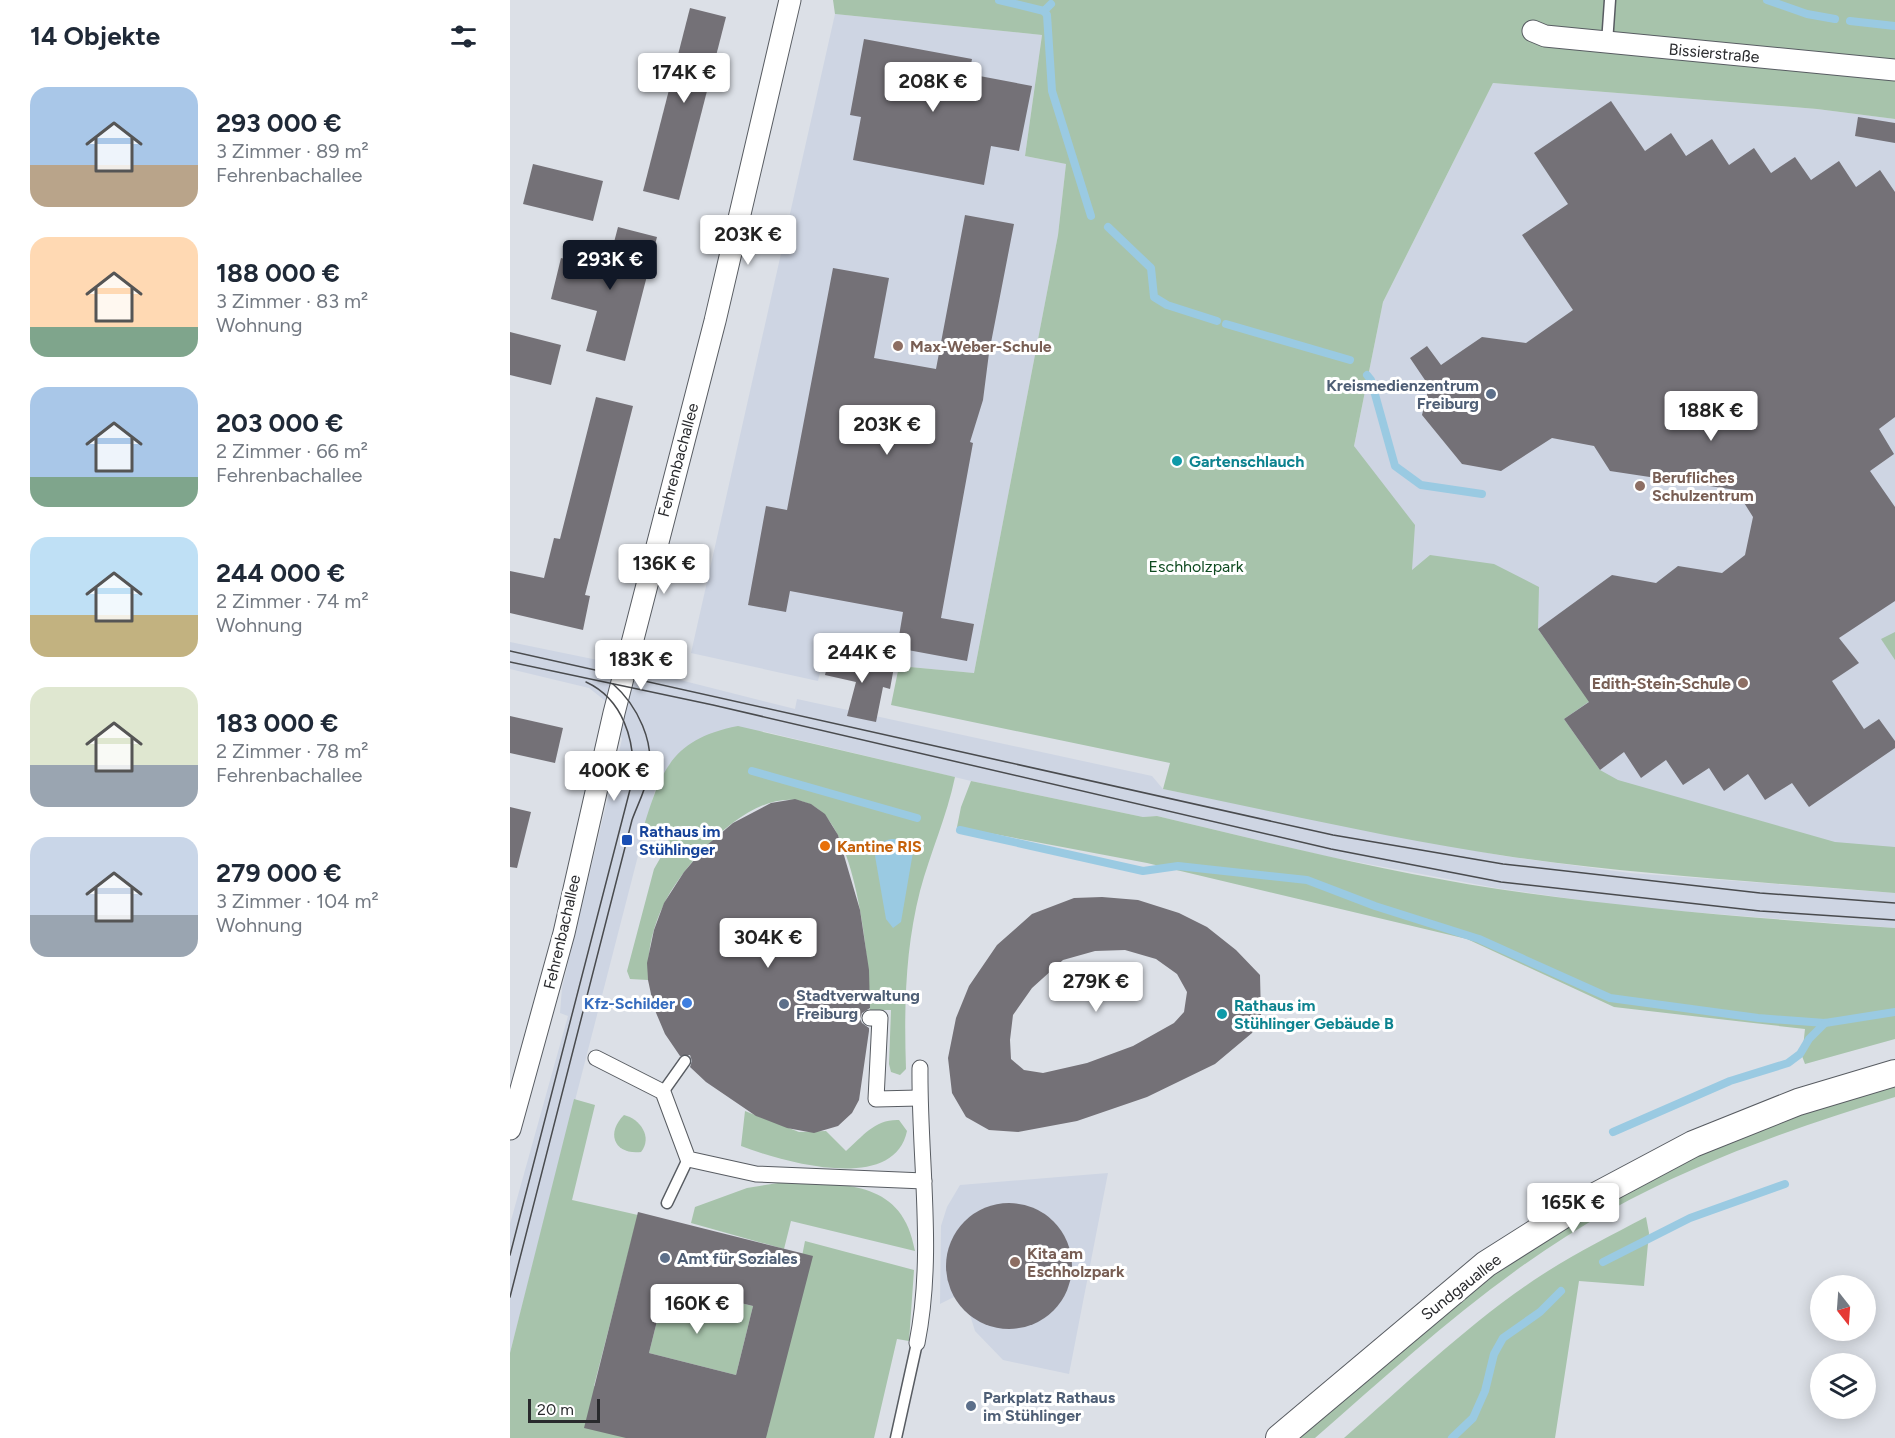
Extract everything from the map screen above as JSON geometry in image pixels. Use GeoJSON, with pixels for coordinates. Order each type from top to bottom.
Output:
{"type":"FeatureCollection","features":[{"type":"Feature","properties":{"kind":"street","name":"Fehrenbachallee"},"geometry":{"type":"LineString","coordinates":[[510,1129],[564,933],[614,713],[720,303],[790,0]]}},
{"type":"Feature","properties":{"kind":"street","name":"Bissierstraße"},"geometry":{"type":"LineString","coordinates":[[1533,31],[1545,36],[1607,43],[1895,70]]}},
{"type":"Feature","properties":{"kind":"street"},"geometry":{"type":"LineString","coordinates":[[870,1018],[880,1018],[876,1099],[920,1098]]}},
{"type":"Feature","properties":{"kind":"street"},"geometry":{"type":"LineString","coordinates":[[596,1058],[663,1092],[688,1160],[756,1174],[924,1181]]}},
{"type":"Feature","properties":{"kind":"street"},"geometry":{"type":"LineString","coordinates":[[917,1343],[924,1304],[924,1181],[920,1068]]}},
{"type":"Feature","properties":{"kind":"street","name":"Sundgauallee"},"geometry":{"type":"LineString","coordinates":[[1279,1438],[1486,1264],[1584,1202],[1693,1144],[1798,1102],[1895,1073]]}},
{"type":"Feature","properties":{"kind":"lane"},"geometry":{"type":"LineString","coordinates":[[1607,43],[1610,0]]}},
{"type":"Feature","properties":{"kind":"lane"},"geometry":{"type":"LineString","coordinates":[[663,1092],[685,1061]]}},
{"type":"Feature","properties":{"kind":"lane"},"geometry":{"type":"LineString","coordinates":[[667,1203],[688,1160]]}},
{"type":"Feature","properties":{"kind":"lane"},"geometry":{"type":"LineString","coordinates":[[896,1438],[917,1343]]}},
{"type":"Feature","properties":{"kind":"shaded area","name":"Max-Weber-Schule"},"geometry":{"type":"Polygon","coordinates":[[[835,14],[1042,35],[1025,156],[1066,164],[1058,235],[974,673],[899,666],[825,650],[818,681],[691,653],[835,14]]]}},
{"type":"Feature","properties":{"kind":"shaded area","name":"Berufliches Schulzentrum"},"geometry":{"type":"Polygon","coordinates":[[[1493,83],[1817,109],[1895,119],[1895,860],[1509,826],[1354,446],[1383,302],[1493,83]]]}},
{"type":"Feature","properties":{"kind":"shaded area"},"geometry":{"type":"Polygon","coordinates":[[[510,642],[617,664],[795,709],[797,699],[1152,776],[1163,789],[1504,856],[1630,873],[1895,893],[1895,928],[1628,907],[1496,888],[1325,856],[1157,816],[1143,817],[971,781],[762,731],[657,782],[510,1353],[510,1224],[568,1016],[560,1013],[562,988],[622,739],[608,703],[589,688],[510,669],[510,642]]]}},
{"type":"Feature","properties":{"kind":"shaded area","name":"Kita am Eschholzpark"},"geometry":{"type":"Polygon","coordinates":[[[1108,1173],[1069,1374],[1003,1360],[975,1331],[970,1315],[954,1297],[940,1304],[941,1226],[947,1207],[960,1185],[1108,1173]]]}},
{"type":"Feature","properties":{"kind":"green space","name":"Eschholzpark"},"geometry":{"type":"Polygon","coordinates":[[[833,0],[1895,0],[1895,119],[1817,109],[1493,83],[1383,302],[1354,446],[1415,525],[1412,570],[1430,555],[1494,564],[1539,587],[1538,629],[1573,679],[1613,685],[1564,719],[1600,770],[1618,780],[1835,842],[1895,847],[1895,893],[1700,878],[1554,863],[1420,842],[1163,789],[1170,763],[891,705],[899,666],[974,673],[1058,235],[1066,164],[1025,156],[1042,35],[835,14],[833,0]]]}},
{"type":"Feature","properties":{"kind":"green space"},"geometry":{"type":"Polygon","coordinates":[[[1895,632],[1895,660],[1881,639],[1895,632]]]}},
{"type":"Feature","properties":{"kind":"green space"},"geometry":{"type":"Polygon","coordinates":[[[738,726],[955,777],[915,913],[908,957],[905,1024],[906,1069],[900,1075],[891,1072],[889,1064],[891,1010],[870,1010],[864,932],[851,870],[841,843],[829,821],[815,807],[794,800],[772,802],[749,812],[707,846],[674,886],[656,922],[648,960],[648,980],[630,979],[627,971],[654,869],[670,841],[643,829],[656,790],[672,760],[684,749],[698,739],[738,726]]]}},
{"type":"Feature","properties":{"kind":"green space"},"geometry":{"type":"Polygon","coordinates":[[[971,781],[1143,817],[1157,816],[1369,865],[1498,889],[1696,912],[1895,928],[1895,1039],[1805,1064],[1802,1056],[1805,1029],[1614,1007],[1467,939],[1147,863],[957,827],[961,807],[971,781]]]}},
{"type":"Feature","properties":{"kind":"green space"},"geometry":{"type":"Polygon","coordinates":[[[1895,1084],[1895,1097],[1749,1146],[1678,1176],[1609,1211],[1530,1260],[1493,1288],[1420,1346],[1315,1438],[1296,1438],[1469,1290],[1546,1236],[1676,1163],[1770,1124],[1895,1084]]]}},
{"type":"Feature","properties":{"kind":"green space"},"geometry":{"type":"Polygon","coordinates":[[[574,1099],[595,1105],[572,1200],[638,1215],[594,1386],[768,1430],[805,1241],[914,1270],[909,1341],[897,1339],[874,1438],[510,1438],[510,1353],[574,1099]]]}},
{"type":"Feature","properties":{"kind":"green space"},"geometry":{"type":"Polygon","coordinates":[[[745,1111],[799,1132],[826,1131],[846,1151],[876,1125],[883,1122],[899,1120],[907,1131],[898,1151],[881,1162],[859,1168],[807,1165],[741,1146],[745,1111]]]}},
{"type":"Feature","properties":{"kind":"green space"},"geometry":{"type":"Polygon","coordinates":[[[624,1115],[635,1120],[643,1129],[646,1140],[641,1152],[625,1150],[616,1142],[615,1129],[624,1115]]]}},
{"type":"Feature","properties":{"kind":"green space"},"geometry":{"type":"Polygon","coordinates":[[[791,1181],[852,1186],[886,1199],[899,1211],[909,1228],[915,1251],[791,1221],[784,1249],[691,1223],[695,1207],[747,1188],[791,1181]]]}},
{"type":"Feature","properties":{"kind":"green space"},"geometry":{"type":"Polygon","coordinates":[[[1646,1217],[1649,1233],[1644,1286],[1579,1281],[1555,1438],[1344,1438],[1484,1316],[1561,1263],[1646,1217]]]}},
{"type":"Feature","properties":{"kind":"green space"},"geometry":{"type":"Polygon","coordinates":[[[666,1285],[753,1306],[736,1375],[649,1353],[666,1285]]]}},
{"type":"Feature","properties":{"kind":"water"},"geometry":{"type":"Polygon","coordinates":[[[892,839],[904,842],[913,852],[901,922],[893,928],[886,919],[875,856],[880,844],[892,839]]]}},
{"type":"Feature","properties":{"kind":"building"},"geometry":{"type":"Polygon","coordinates":[[[690,8],[726,17],[679,200],[643,191],[690,8]]]}},
{"type":"Feature","properties":{"kind":"building"},"geometry":{"type":"Polygon","coordinates":[[[864,39],[972,59],[969,74],[1032,86],[1019,151],[991,146],[984,185],[853,160],[861,117],[850,115],[864,39]]]}},
{"type":"Feature","properties":{"kind":"building"},"geometry":{"type":"Polygon","coordinates":[[[1611,101],[1645,151],[1671,133],[1686,156],[1712,139],[1729,165],[1754,148],[1771,173],[1795,157],[1811,180],[1839,161],[1856,187],[1880,170],[1895,192],[1895,417],[1879,429],[1894,454],[1870,471],[1895,507],[1895,601],[1839,638],[1859,663],[1832,681],[1864,729],[1879,719],[1895,741],[1895,748],[1809,807],[1792,783],[1765,800],[1748,774],[1724,791],[1709,768],[1683,785],[1666,760],[1641,778],[1624,752],[1600,770],[1564,719],[1589,702],[1538,629],[1612,575],[1656,583],[1678,566],[1722,573],[1745,555],[1753,517],[1736,490],[1610,471],[1594,446],[1552,438],[1501,471],[1462,464],[1422,415],[1429,386],[1410,358],[1427,346],[1441,365],[1482,337],[1526,343],[1573,310],[1522,235],[1568,204],[1534,153],[1611,101]]]}},
{"type":"Feature","properties":{"kind":"building"},"geometry":{"type":"Polygon","coordinates":[[[1858,117],[1895,123],[1895,143],[1855,136],[1858,117]]]}},
{"type":"Feature","properties":{"kind":"building"},"geometry":{"type":"Polygon","coordinates":[[[533,164],[603,181],[593,221],[523,204],[533,164]]]}},
{"type":"Feature","properties":{"kind":"building"},"geometry":{"type":"Polygon","coordinates":[[[965,215],[1014,224],[989,353],[983,400],[970,442],[973,443],[941,618],[974,624],[967,661],[897,648],[903,612],[790,591],[786,612],[748,605],[766,506],[787,510],[833,268],[889,278],[874,358],[936,369],[965,215]]]}},
{"type":"Feature","properties":{"kind":"building"},"geometry":{"type":"Polygon","coordinates":[[[618,227],[657,237],[625,361],[586,351],[597,311],[551,299],[561,258],[607,269],[618,227]]]}},
{"type":"Feature","properties":{"kind":"building"},"geometry":{"type":"Polygon","coordinates":[[[510,332],[561,345],[551,385],[510,375],[510,332]]]}},
{"type":"Feature","properties":{"kind":"building"},"geometry":{"type":"Polygon","coordinates":[[[596,397],[633,406],[585,595],[590,596],[583,630],[510,613],[510,571],[544,578],[554,538],[560,539],[596,397]]]}},
{"type":"Feature","properties":{"kind":"building"},"geometry":{"type":"Polygon","coordinates":[[[830,654],[894,667],[890,689],[883,687],[876,722],[847,716],[856,682],[825,675],[830,654]]]}},
{"type":"Feature","properties":{"kind":"building"},"geometry":{"type":"Polygon","coordinates":[[[510,716],[563,728],[555,763],[510,753],[510,716]]]}},
{"type":"Feature","properties":{"kind":"building"},"geometry":{"type":"Polygon","coordinates":[[[795,799],[811,804],[825,814],[838,835],[860,910],[869,970],[870,1008],[862,1013],[860,1019],[869,1031],[859,1100],[852,1113],[838,1126],[814,1133],[787,1128],[756,1116],[706,1082],[690,1067],[692,1061],[690,1055],[680,1056],[665,1034],[654,1008],[647,963],[654,930],[664,903],[684,872],[707,845],[733,823],[771,803],[795,799]]]}},
{"type":"Feature","properties":{"kind":"building"},"geometry":{"type":"Polygon","coordinates":[[[510,807],[531,812],[517,868],[510,867],[510,807]]]}},
{"type":"Feature","properties":{"kind":"building","name":"Rathaus im Stühlinger Gebäude B"},"geometry":{"type":"Polygon","coordinates":[[[1102,897],[1138,900],[1179,913],[1207,927],[1236,950],[1260,975],[1261,1016],[1252,1033],[1215,1064],[1147,1097],[1077,1121],[1018,1132],[989,1130],[966,1117],[952,1093],[948,1058],[956,1018],[969,986],[997,945],[1032,914],[1074,898],[1102,897]],[[1125,950],[1095,951],[1063,960],[1032,988],[1013,1015],[1010,1040],[1011,1059],[1024,1070],[1043,1073],[1087,1063],[1133,1046],[1174,1023],[1184,1012],[1187,992],[1177,974],[1156,959],[1125,950]]]}},
{"type":"Feature","properties":{"kind":"building"},"geometry":{"type":"Polygon","coordinates":[[[1009,1203],[1033,1208],[1053,1222],[1067,1242],[1072,1266],[1067,1290],[1053,1310],[1033,1324],[1009,1329],[985,1324],[965,1310],[951,1290],[946,1266],[951,1242],[965,1222],[985,1208],[1009,1203]]]}},
{"type":"Feature","properties":{"kind":"building"},"geometry":{"type":"Polygon","coordinates":[[[638,1212],[813,1256],[766,1438],[626,1438],[584,1428],[638,1212]],[[666,1285],[649,1353],[736,1375],[753,1306],[666,1285]]]}},
{"type":"Feature","properties":{"kind":"waterway"},"geometry":{"type":"LineString","coordinates":[[999,0],[1044,11],[1051,4]]}},
{"type":"Feature","properties":{"kind":"waterway"},"geometry":{"type":"LineString","coordinates":[[1767,0],[1807,14],[1835,19]]}},
{"type":"Feature","properties":{"kind":"waterway"},"geometry":{"type":"LineString","coordinates":[[1044,11],[1047,15],[1052,91],[1091,216]]}},
{"type":"Feature","properties":{"kind":"waterway"},"geometry":{"type":"LineString","coordinates":[[1850,21],[1895,26]]}},
{"type":"Feature","properties":{"kind":"waterway"},"geometry":{"type":"LineString","coordinates":[[1108,227],[1151,268],[1154,297],[1167,305],[1217,321]]}},
{"type":"Feature","properties":{"kind":"waterway"},"geometry":{"type":"LineString","coordinates":[[1226,324],[1350,360]]}},
{"type":"Feature","properties":{"kind":"waterway"},"geometry":{"type":"LineString","coordinates":[[1367,375],[1371,380],[1395,466],[1421,485],[1482,494]]}},
{"type":"Feature","properties":{"kind":"waterway"},"geometry":{"type":"LineString","coordinates":[[752,771],[917,818]]}},
{"type":"Feature","properties":{"kind":"waterway"},"geometry":{"type":"LineString","coordinates":[[960,830],[1143,871],[1178,866],[1307,880],[1375,906],[1479,939],[1610,998],[1758,1018],[1825,1023],[1895,1012]]}},
{"type":"Feature","properties":{"kind":"waterway"},"geometry":{"type":"LineString","coordinates":[[1613,1132],[1730,1081],[1788,1063],[1800,1054],[1809,1039],[1825,1023]]}},
{"type":"Feature","properties":{"kind":"waterway"},"geometry":{"type":"LineString","coordinates":[[1603,1262],[1690,1218],[1785,1184]]}},
{"type":"Feature","properties":{"kind":"waterway"},"geometry":{"type":"LineString","coordinates":[[1452,1438],[1473,1418],[1485,1391],[1494,1354],[1503,1338],[1540,1312],[1561,1291]]}},
{"type":"Feature","properties":{"kind":"tram line"},"geometry":{"type":"LineString","coordinates":[[510,651],[1333,835],[1503,864],[1760,893],[1895,903]]}},
{"type":"Feature","properties":{"kind":"tram line"},"geometry":{"type":"LineString","coordinates":[[510,662],[713,705],[1331,849],[1501,882],[1760,911],[1895,920]]}},
{"type":"Feature","properties":{"kind":"tram line"},"geometry":{"type":"LineString","coordinates":[[510,1255],[633,778],[632,749],[624,722],[609,699],[599,689],[586,682]]}},
{"type":"Feature","properties":{"kind":"tram line"},"geometry":{"type":"LineString","coordinates":[[510,1297],[632,820],[648,776],[650,763],[647,738],[637,714],[613,684]]}},
{"type":"Feature","properties":{"kind":"place","name":"Max-Weber-Schule"},"geometry":{"type":"Point","coordinates":[898,346]}},
{"type":"Feature","properties":{"kind":"place","name":"Kreismedienzentrum Freiburg"},"geometry":{"type":"Point","coordinates":[1491,394]}},
{"type":"Feature","properties":{"kind":"place","name":"Gartenschlauch"},"geometry":{"type":"Point","coordinates":[1177,461]}},
{"type":"Feature","properties":{"kind":"place","name":"Berufliches Schulzentrum"},"geometry":{"type":"Point","coordinates":[1640,486]}},
{"type":"Feature","properties":{"kind":"place","name":"Edith-Stein-Schule"},"geometry":{"type":"Point","coordinates":[1743,683]}},
{"type":"Feature","properties":{"kind":"place","name":"Rathaus im Stühlinger"},"geometry":{"type":"Point","coordinates":[627,840]}},
{"type":"Feature","properties":{"kind":"place","name":"Kantine RIS"},"geometry":{"type":"Point","coordinates":[825,846]}},
{"type":"Feature","properties":{"kind":"place","name":"Kfz-Schilder"},"geometry":{"type":"Point","coordinates":[687,1003]}},
{"type":"Feature","properties":{"kind":"place","name":"Stadtverwaltung Freiburg"},"geometry":{"type":"Point","coordinates":[784,1004]}},
{"type":"Feature","properties":{"kind":"place","name":"Rathaus im Stühlinger Gebäude B"},"geometry":{"type":"Point","coordinates":[1222,1014]}},
{"type":"Feature","properties":{"kind":"place","name":"Amt für Soziales"},"geometry":{"type":"Point","coordinates":[665,1258]}},
{"type":"Feature","properties":{"kind":"place","name":"Kita am Eschholzpark"},"geometry":{"type":"Point","coordinates":[1015,1262]}},
{"type":"Feature","properties":{"kind":"place","name":"Parkplatz Rathaus im Stühlinger"},"geometry":{"type":"Point","coordinates":[971,1406]}}]}
